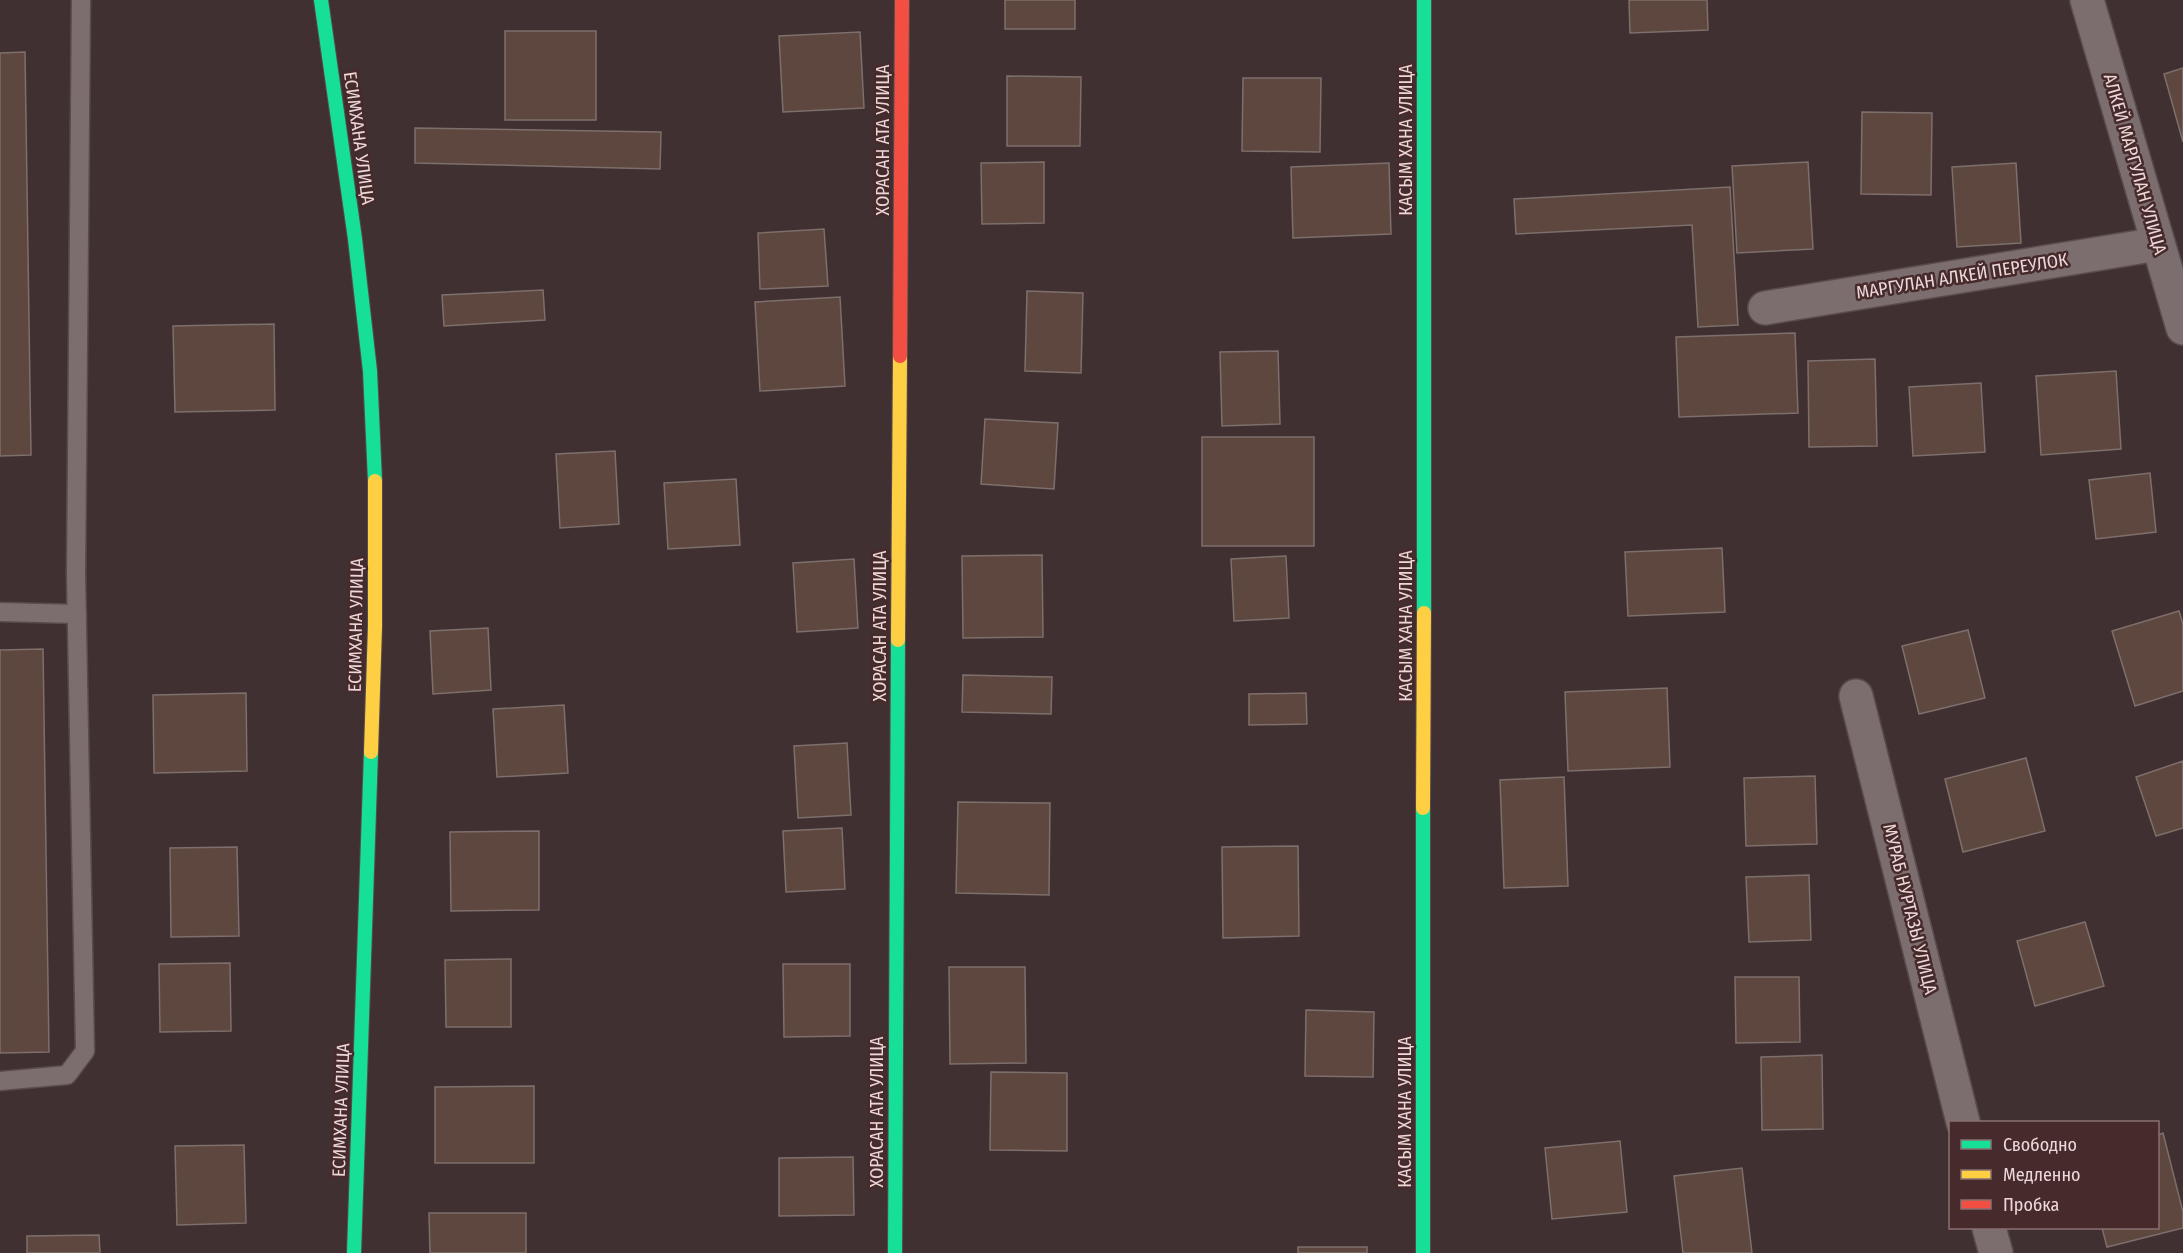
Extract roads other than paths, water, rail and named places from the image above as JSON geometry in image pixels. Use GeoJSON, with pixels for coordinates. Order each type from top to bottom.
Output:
{"type":"FeatureCollection","features":[{"type":"Feature","properties":{"kind":"street","name":"ЕСИМХАНА УЛИЦА"},"geometry":{"type":"LineString","coordinates":[[321,0],[368,349],[376,498],[375,626],[354,1253]]}},
{"type":"Feature","properties":{"kind":"street","name":"ХОРАСАН АТА УЛИЦА"},"geometry":{"type":"LineString","coordinates":[[895,1253],[902,0]]}},
{"type":"Feature","properties":{"kind":"street","name":"КАСЫМ ХАНА УЛИЦА"},"geometry":{"type":"LineString","coordinates":[[1423,1253],[1424,0]]}},
{"type":"Feature","properties":{"kind":"street","name":"АЛКЕЙ МАРГУЛАН УЛИЦА"},"geometry":{"type":"LineString","coordinates":[[2087,0],[2183,328]]}},
{"type":"Feature","properties":{"kind":"street","name":"МАРГУЛАН АЛКЕЙ ПЕРЕУЛОК"},"geometry":{"type":"LineString","coordinates":[[1765,308],[2158,244]]}},
{"type":"Feature","properties":{"kind":"street","name":"МУРАБ НУРТАЗЫ УЛИЦА"},"geometry":{"type":"LineString","coordinates":[[1856,696],[1963,1121]]}},
{"type":"Feature","properties":{"kind":"street"},"geometry":{"type":"LineString","coordinates":[[1990,1229],[1996,1253]]}},
{"type":"Feature","properties":{"kind":"lane"},"geometry":{"type":"LineString","coordinates":[[0,1081],[68,1075],[85,1051],[77,614],[81,0]]}},
{"type":"Feature","properties":{"kind":"lane"},"geometry":{"type":"LineString","coordinates":[[0,612],[77,614]]}}]}
